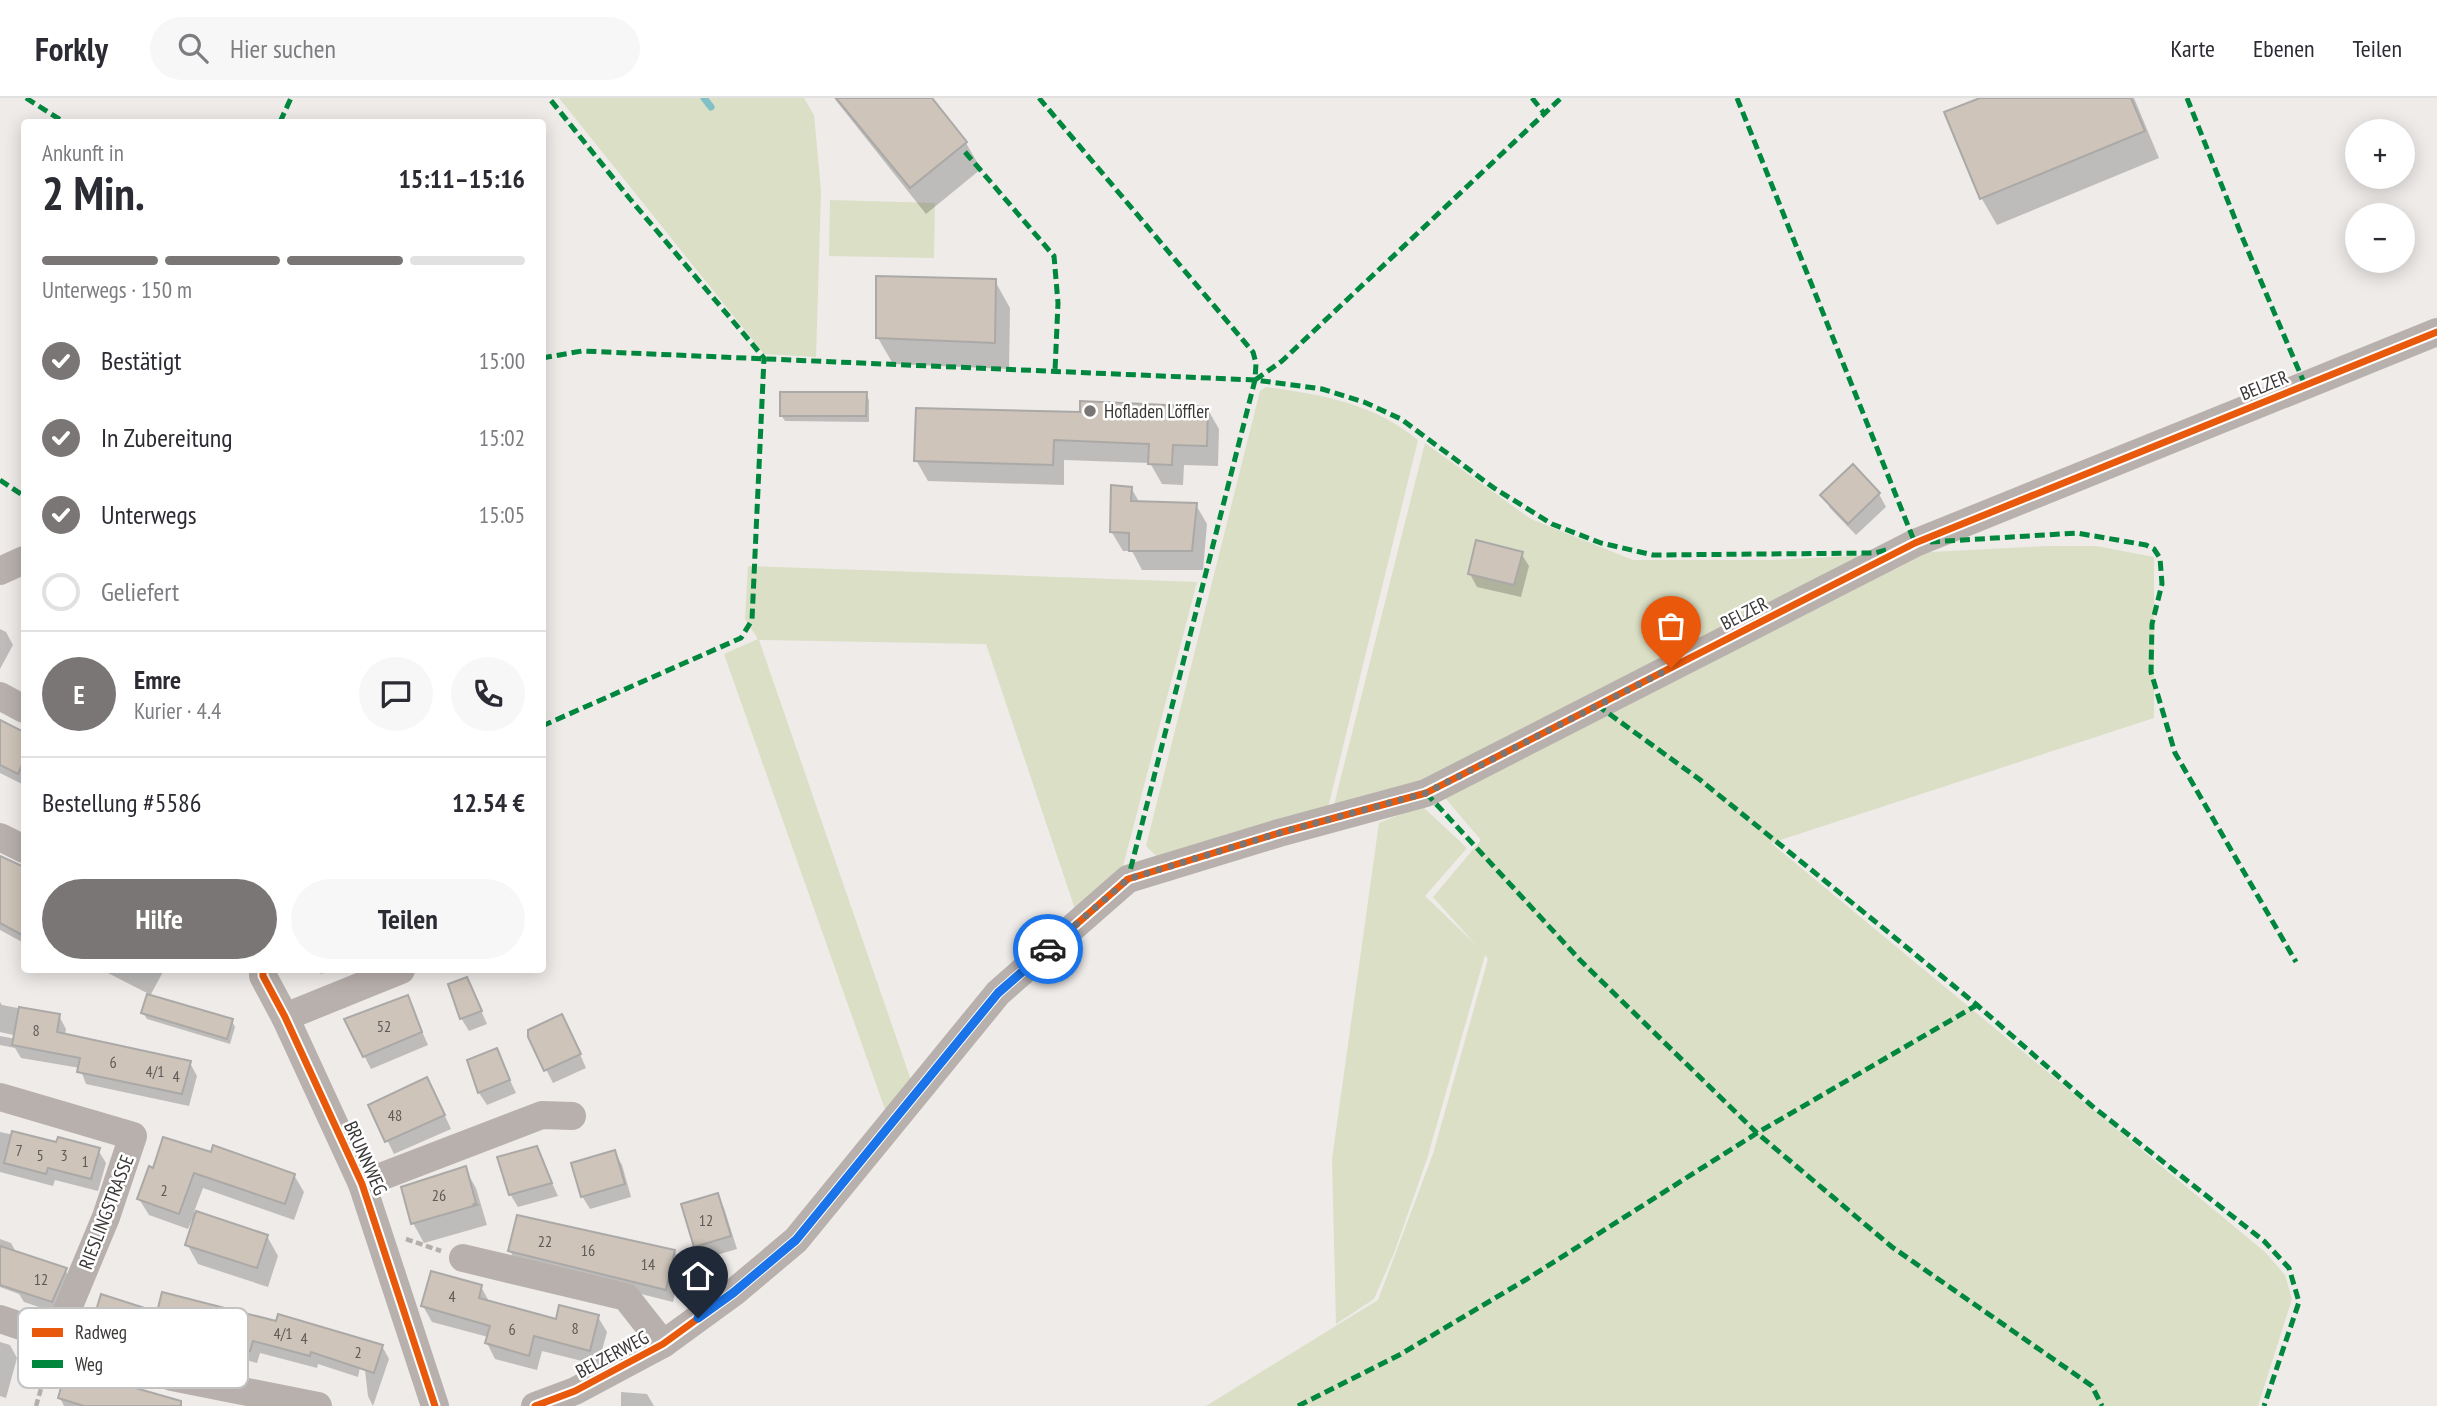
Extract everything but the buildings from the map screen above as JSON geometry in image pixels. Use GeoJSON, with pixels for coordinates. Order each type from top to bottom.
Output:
{"type":"FeatureCollection","features":[{"type":"Feature","properties":{"kind":"street","name":"BELZER"},"geometry":{"type":"LineString","coordinates":[[796,1240],[998,993],[1128,879],[1279,833],[1426,793],[1915,543],[2437,332]]}},
{"type":"Feature","properties":{"kind":"street"},"geometry":{"type":"LineString","coordinates":[[0,571],[21,561]]}},
{"type":"Feature","properties":{"kind":"street"},"geometry":{"type":"LineString","coordinates":[[0,696],[21,707]]}},
{"type":"Feature","properties":{"kind":"street"},"geometry":{"type":"LineString","coordinates":[[0,837],[21,848]]}},
{"type":"Feature","properties":{"kind":"street","name":"BRUNNWEG"},"geometry":{"type":"LineString","coordinates":[[246,973],[285,1017]]}},
{"type":"Feature","properties":{"kind":"street","name":"BRUNNWEG"},"geometry":{"type":"LineString","coordinates":[[263,973],[362,1184],[435,1406]]}},
{"type":"Feature","properties":{"kind":"street"},"geometry":{"type":"LineString","coordinates":[[285,1017],[394,973]]}},
{"type":"Feature","properties":{"kind":"street","name":"RIESLINGSTRASSE"},"geometry":{"type":"LineString","coordinates":[[0,1097],[134,1136],[106,1217],[68,1308]]}},
{"type":"Feature","properties":{"kind":"street","name":"BRUNNWEG"},"geometry":{"type":"LineString","coordinates":[[362,1184],[542,1115],[572,1116]]}},
{"type":"Feature","properties":{"kind":"street","name":"BELZERWEG"},"geometry":{"type":"LineString","coordinates":[[547,1404],[663,1344],[733,1293],[796,1240]]}},
{"type":"Feature","properties":{"kind":"street"},"geometry":{"type":"LineString","coordinates":[[463,1258],[626,1297],[663,1344]]}},
{"type":"Feature","properties":{"kind":"street"},"geometry":{"type":"LineString","coordinates":[[0,1319],[18,1325]]}},
{"type":"Feature","properties":{"kind":"street"},"geometry":{"type":"LineString","coordinates":[[227,1388],[318,1406]]}},
{"type":"Feature","properties":{"kind":"path"},"geometry":{"type":"LineString","coordinates":[[379,1231],[463,1258]]}},
{"type":"Feature","properties":{"kind":"path"},"geometry":{"type":"LineString","coordinates":[[36,1406],[41,1388]]}},
{"type":"Feature","properties":{"kind":"green space"},"geometry":{"type":"Polygon","coordinates":[[[559,98],[804,98],[814,115],[821,191],[816,357],[764,354],[559,98]]]}},
{"type":"Feature","properties":{"kind":"green space"},"geometry":{"type":"Polygon","coordinates":[[[830,200],[935,203],[934,258],[829,256],[830,200]]]}},
{"type":"Feature","properties":{"kind":"green space"},"geometry":{"type":"Polygon","coordinates":[[[1266,387],[1307,393],[1365,409],[1401,427],[1418,440],[1327,812],[1159,859],[1146,846],[1260,391],[1266,387]]]}},
{"type":"Feature","properties":{"kind":"green space"},"geometry":{"type":"Polygon","coordinates":[[[1425,443],[1531,519],[1633,560],[1771,560],[2047,546],[2096,546],[2154,557],[2154,718],[1771,843],[2265,1252],[2285,1275],[2292,1299],[2258,1406],[1206,1406],[1378,1300],[1433,1154],[1488,959],[1485,955],[1427,1159],[1394,1253],[1374,1299],[1336,1324],[1332,1159],[1379,823],[1422,806],[1467,848],[1425,896],[1476,945],[1433,897],[1481,840],[1428,778],[1334,805],[1425,443]]]}},
{"type":"Feature","properties":{"kind":"green space"},"geometry":{"type":"Polygon","coordinates":[[[748,566],[1197,582],[1121,874],[1076,912],[986,644],[759,640],[913,1086],[888,1118],[724,654],[758,639],[745,619],[748,566]]]}},
{"type":"Feature","properties":{"kind":"waterway"},"geometry":{"type":"LineString","coordinates":[[704,98],[711,107]]}},
{"type":"Feature","properties":{"kind":"marked path"},"geometry":{"type":"LineString","coordinates":[[26,98],[59,119]]}},
{"type":"Feature","properties":{"kind":"marked path"},"geometry":{"type":"LineString","coordinates":[[281,119],[291,98]]}},
{"type":"Feature","properties":{"kind":"marked path"},"geometry":{"type":"LineString","coordinates":[[546,724],[741,638],[752,620],[764,358],[549,98]]}},
{"type":"Feature","properties":{"kind":"marked path"},"geometry":{"type":"LineString","coordinates":[[1039,98],[1253,352],[1256,363],[1255,380],[1128,879]]}},
{"type":"Feature","properties":{"kind":"marked path"},"geometry":{"type":"LineString","coordinates":[[1532,98],[1544,113]]}},
{"type":"Feature","properties":{"kind":"marked path"},"geometry":{"type":"LineString","coordinates":[[1255,380],[1282,361],[1561,98]]}},
{"type":"Feature","properties":{"kind":"marked path"},"geometry":{"type":"LineString","coordinates":[[1737,98],[1915,543]]}},
{"type":"Feature","properties":{"kind":"marked path"},"geometry":{"type":"LineString","coordinates":[[2187,98],[2305,385]]}},
{"type":"Feature","properties":{"kind":"marked path"},"geometry":{"type":"LineString","coordinates":[[965,152],[1054,256],[1058,303],[1055,371]]}},
{"type":"Feature","properties":{"kind":"marked path"},"geometry":{"type":"LineString","coordinates":[[546,357],[582,351],[1255,380],[1322,389],[1364,402],[1401,419],[1494,488],[1552,524],[1601,543],[1653,555],[1875,553],[1889,549]]}},
{"type":"Feature","properties":{"kind":"marked path"},"geometry":{"type":"LineString","coordinates":[[0,480],[21,494]]}},
{"type":"Feature","properties":{"kind":"marked path"},"geometry":{"type":"LineString","coordinates":[[1930,542],[2077,533],[2146,545],[2154,549],[2160,558],[2162,584],[2152,624],[2151,672],[2175,753],[2296,962]]}},
{"type":"Feature","properties":{"kind":"marked path"},"geometry":{"type":"LineString","coordinates":[[1597,705],[1699,779],[1977,1005],[2092,1106],[2264,1241],[2289,1268],[2299,1302],[2264,1406]]}},
{"type":"Feature","properties":{"kind":"marked path"},"geometry":{"type":"LineString","coordinates":[[1426,793],[1580,960],[1757,1133],[1892,1247],[2092,1386],[2102,1406]]}},
{"type":"Feature","properties":{"kind":"marked path"},"geometry":{"type":"LineString","coordinates":[[1298,1406],[1401,1354],[1527,1279],[1757,1133],[1977,1005]]}},
{"type":"Feature","properties":{"kind":"cycle path"},"geometry":{"type":"LineString","coordinates":[[535,1406],[575,1391],[663,1344],[733,1293],[796,1240],[998,993],[1128,879],[1279,833],[1426,793],[1915,543],[2437,332]]}},
{"type":"Feature","properties":{"kind":"cycle path"},"geometry":{"type":"LineString","coordinates":[[263,973],[362,1184],[435,1406]]}},
{"type":"Feature","properties":{"kind":"way so far"},"geometry":{"type":"LineString","coordinates":[[1048,949],[1128,879],[1279,833],[1426,793],[1671,668]]}},
{"type":"Feature","properties":{"kind":"place","name":"Hofladen Löffler"},"geometry":{"type":"Point","coordinates":[1090,411]}},
{"type":"Feature","properties":{"kind":"route"},"geometry":{"type":"LineString","coordinates":[[698,1318],[733,1293],[796,1240],[998,993],[1048,949]]}}]}
